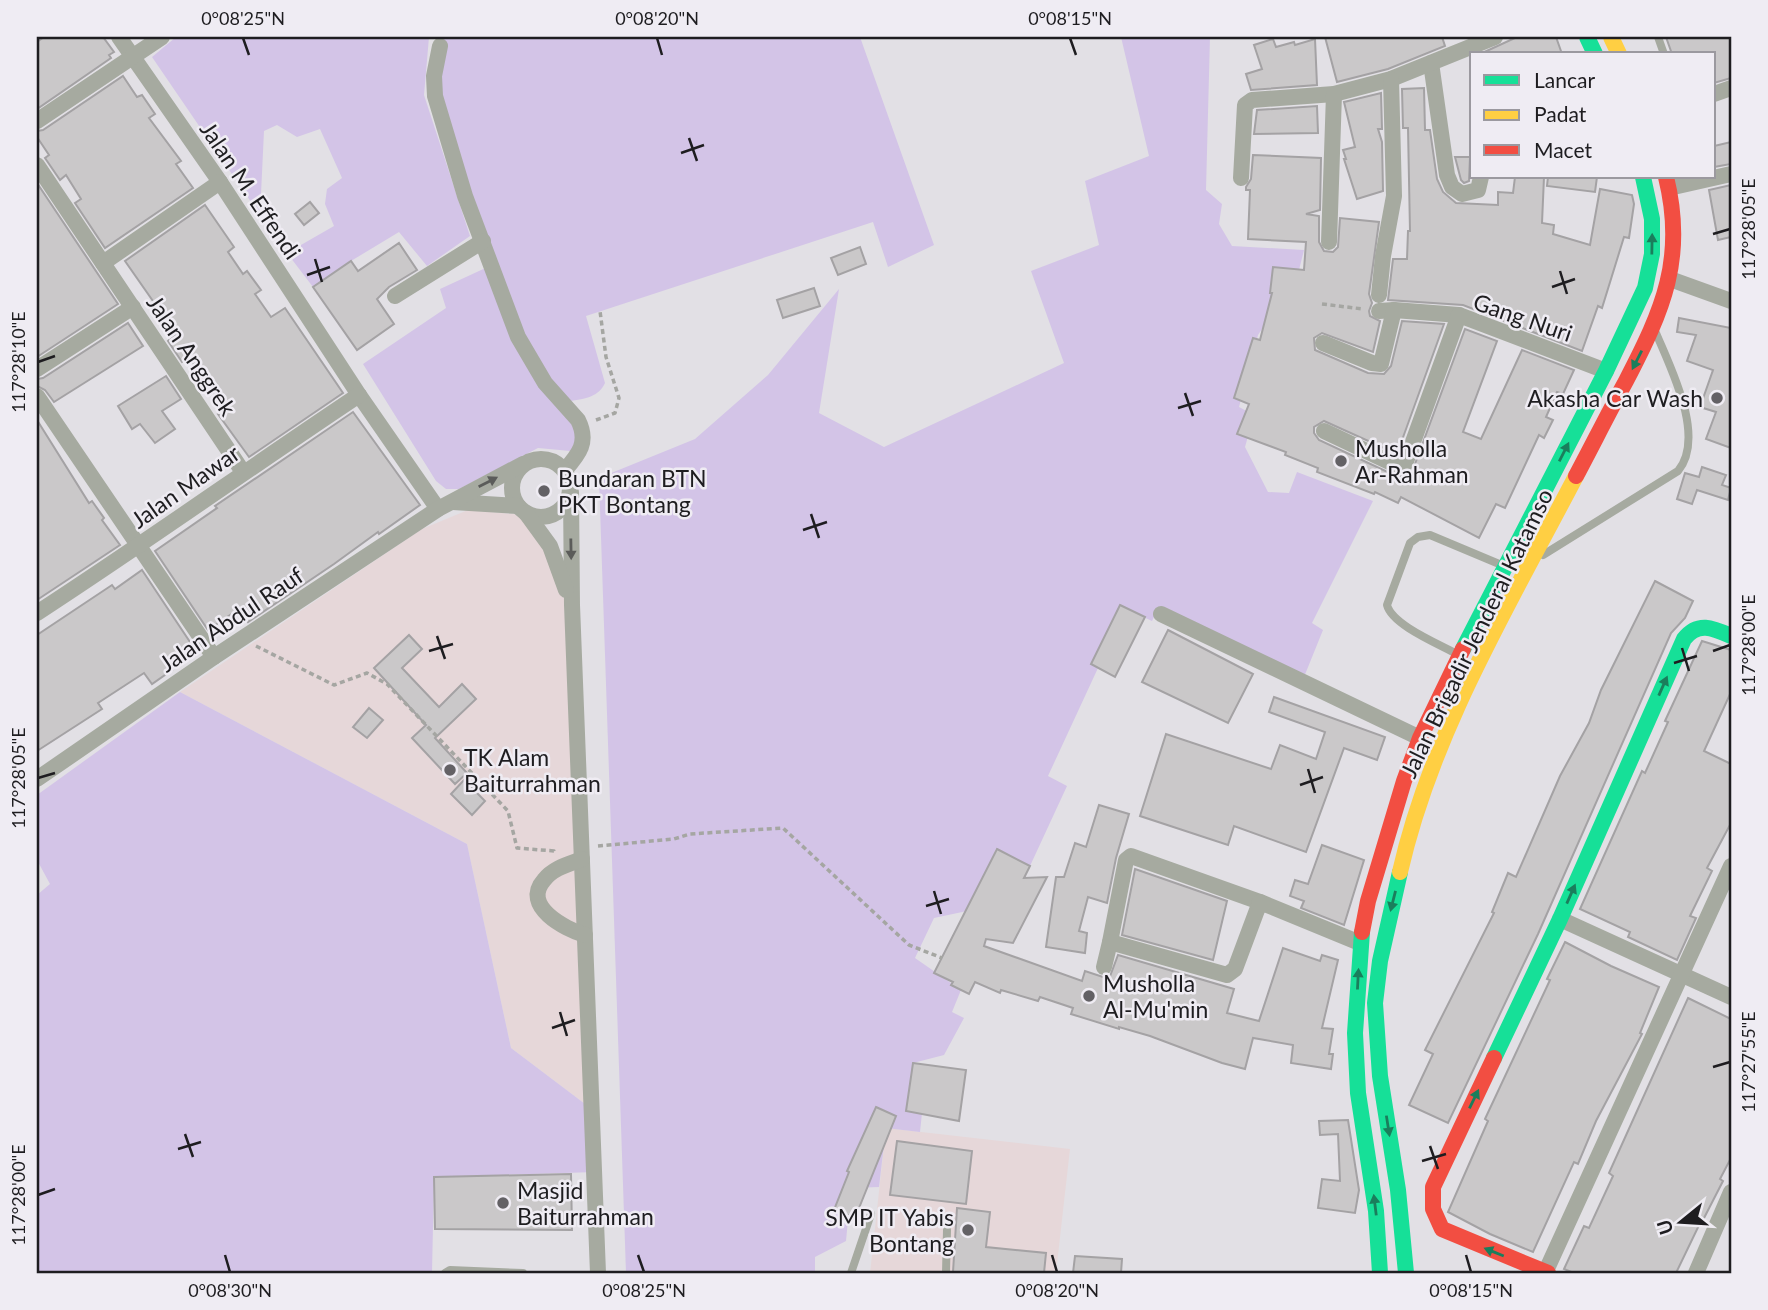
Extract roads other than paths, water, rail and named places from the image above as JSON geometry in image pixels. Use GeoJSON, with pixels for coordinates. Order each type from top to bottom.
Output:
{"type":"FeatureCollection","features":[{"type":"Feature","properties":{"kind":"main road","name":"Jalan Brigadir Jenderal Katamso"},"geometry":{"type":"LineString","coordinates":[[1380,1273],[1376,1211],[1358,1093],[1355,1033],[1360,943],[1380,856],[1420,738],[1606,371],[1645,288],[1652,254],[1652,219],[1643,178]]}},
{"type":"Feature","properties":{"kind":"main road","name":"Jalan Brigadir Jenderal Katamso"},"geometry":{"type":"LineString","coordinates":[[1406,1273],[1398,1190],[1380,1076],[1375,1003],[1380,961],[1402,864],[1425,787],[1483,654],[1654,327],[1670,279],[1672,240],[1667,182]]}},
{"type":"Feature","properties":{"kind":"main road"},"geometry":{"type":"LineString","coordinates":[[1546,1273],[1442,1229],[1430,1204],[1433,1187],[1560,919],[1689,630],[1696,627],[1713,627],[1731,636]]}},
{"type":"Feature","properties":{"kind":"main road"},"geometry":{"type":"LineString","coordinates":[[1392,818],[1414,828]]}},
{"type":"Feature","properties":{"kind":"main road"},"geometry":{"type":"LineString","coordinates":[[1380,856],[1402,864]]}},
{"type":"Feature","properties":{"kind":"street","name":"Jalan M. Effendi"},"geometry":{"type":"LineString","coordinates":[[119,37],[220,182],[359,395],[438,509]]}},
{"type":"Feature","properties":{"kind":"street"},"geometry":{"type":"LineString","coordinates":[[37,121],[162,37]]}},
{"type":"Feature","properties":{"kind":"street"},"geometry":{"type":"LineString","coordinates":[[1241,178],[1247,103],[1252,100],[1334,94],[1391,79],[1495,37]]}},
{"type":"Feature","properties":{"kind":"street"},"geometry":{"type":"LineString","coordinates":[[440,46],[434,76],[435,96],[465,196],[518,337],[545,383],[581,425],[581,452],[565,470]]}},
{"type":"Feature","properties":{"kind":"street"},"geometry":{"type":"LineString","coordinates":[[1432,63],[1447,175],[1452,187],[1462,194],[1478,190],[1481,178]]}},
{"type":"Feature","properties":{"kind":"street"},"geometry":{"type":"LineString","coordinates":[[1322,344],[1381,364],[1383,257],[1394,196],[1391,79]]}},
{"type":"Feature","properties":{"kind":"street"},"geometry":{"type":"LineString","coordinates":[[1329,242],[1334,94]]}},
{"type":"Feature","properties":{"kind":"street","name":"Jalan Anggrek"},"geometry":{"type":"LineString","coordinates":[[37,165],[243,472]]}},
{"type":"Feature","properties":{"kind":"street"},"geometry":{"type":"LineString","coordinates":[[1667,182],[1699,178]]}},
{"type":"Feature","properties":{"kind":"street"},"geometry":{"type":"LineString","coordinates":[[103,262],[220,182]]}},
{"type":"Feature","properties":{"kind":"street"},"geometry":{"type":"LineString","coordinates":[[395,296],[483,242]]}},
{"type":"Feature","properties":{"kind":"street"},"geometry":{"type":"LineString","coordinates":[[1670,279],[1731,301]]}},
{"type":"Feature","properties":{"kind":"street"},"geometry":{"type":"LineString","coordinates":[[1384,305],[1459,315]]}},
{"type":"Feature","properties":{"kind":"street"},"geometry":{"type":"LineString","coordinates":[[37,369],[133,307]]}},
{"type":"Feature","properties":{"kind":"street","name":"Gang Nuri"},"geometry":{"type":"LineString","coordinates":[[1324,431],[1398,466],[1405,464],[1459,315],[1606,371]]}},
{"type":"Feature","properties":{"kind":"street","name":"Jalan Mawar"},"geometry":{"type":"LineString","coordinates":[[37,612],[140,546],[243,472],[359,395]]}},
{"type":"Feature","properties":{"kind":"street"},"geometry":{"type":"LineString","coordinates":[[37,396],[214,657]]}},
{"type":"Feature","properties":{"kind":"street"},"geometry":{"type":"LineString","coordinates":[[572,606],[550,547],[513,495],[512,484],[516,473],[523,464],[534,459],[545,458],[556,462],[565,470],[571,492],[572,606],[598,1273]]}},
{"type":"Feature","properties":{"kind":"street","name":"Jalan Abdul Rauf"},"geometry":{"type":"LineString","coordinates":[[37,779],[214,657],[438,509],[523,464]]}},
{"type":"Feature","properties":{"kind":"street"},"geometry":{"type":"LineString","coordinates":[[453,502],[522,510],[537,517],[549,517],[559,512],[567,503],[571,492]]}},
{"type":"Feature","properties":{"kind":"street"},"geometry":{"type":"LineString","coordinates":[[1161,614],[1420,738]]}},
{"type":"Feature","properties":{"kind":"street"},"geometry":{"type":"LineString","coordinates":[[582,853],[542,881],[538,891],[545,913],[567,930],[585,935]]}},
{"type":"Feature","properties":{"kind":"street"},"geometry":{"type":"LineString","coordinates":[[1104,967],[1126,860],[1131,856],[1260,902],[1360,943]]}},
{"type":"Feature","properties":{"kind":"street"},"geometry":{"type":"LineString","coordinates":[[1546,1273],[1731,866]]}},
{"type":"Feature","properties":{"kind":"street"},"geometry":{"type":"LineString","coordinates":[[1110,942],[1227,975],[1235,969],[1260,902]]}},
{"type":"Feature","properties":{"kind":"street"},"geometry":{"type":"LineString","coordinates":[[1560,919],[1731,997]]}},
{"type":"Feature","properties":{"kind":"street"},"geometry":{"type":"LineString","coordinates":[[1696,1273],[1731,1192]]}},
{"type":"Feature","properties":{"kind":"lane"},"geometry":{"type":"LineString","coordinates":[[1533,562],[1678,471],[1685,463],[1689,428],[1675,380],[1654,327]]}},
{"type":"Feature","properties":{"kind":"lane"},"geometry":{"type":"LineString","coordinates":[[1460,655],[1397,620],[1389,610],[1387,605],[1410,542],[1430,535],[1505,566]]}},
{"type":"Feature","properties":{"kind":"lane"},"geometry":{"type":"LineString","coordinates":[[851,1273],[871,1214]]}},
{"type":"Feature","properties":{"kind":"lane"},"geometry":{"type":"LineString","coordinates":[[946,1273],[947,1230]]}},
{"type":"Feature","properties":{"kind":"lane"},"geometry":{"type":"LineString","coordinates":[[445,1273],[450,1270],[523,1273]]}},
{"type":"Feature","properties":{"kind":"place","name":"Akasha Car Wash"},"geometry":{"type":"Point","coordinates":[1717,398]}},
{"type":"Feature","properties":{"kind":"place","name":"Musholla Ar-Rahman"},"geometry":{"type":"Point","coordinates":[1341,461]}},
{"type":"Feature","properties":{"kind":"place","name":"Bundaran BTN PKT Bontang"},"geometry":{"type":"Point","coordinates":[544,491]}},
{"type":"Feature","properties":{"kind":"place","name":"TK Alam Baiturrahman"},"geometry":{"type":"Point","coordinates":[450,770]}},
{"type":"Feature","properties":{"kind":"place","name":"Musholla Al-Mu'min"},"geometry":{"type":"Point","coordinates":[1089,996]}},
{"type":"Feature","properties":{"kind":"place","name":"Masjid Baiturrahman"},"geometry":{"type":"Point","coordinates":[503,1203]}},
{"type":"Feature","properties":{"kind":"place","name":"SMP IT Yabis Bontang"},"geometry":{"type":"Point","coordinates":[968,1230]}}]}
